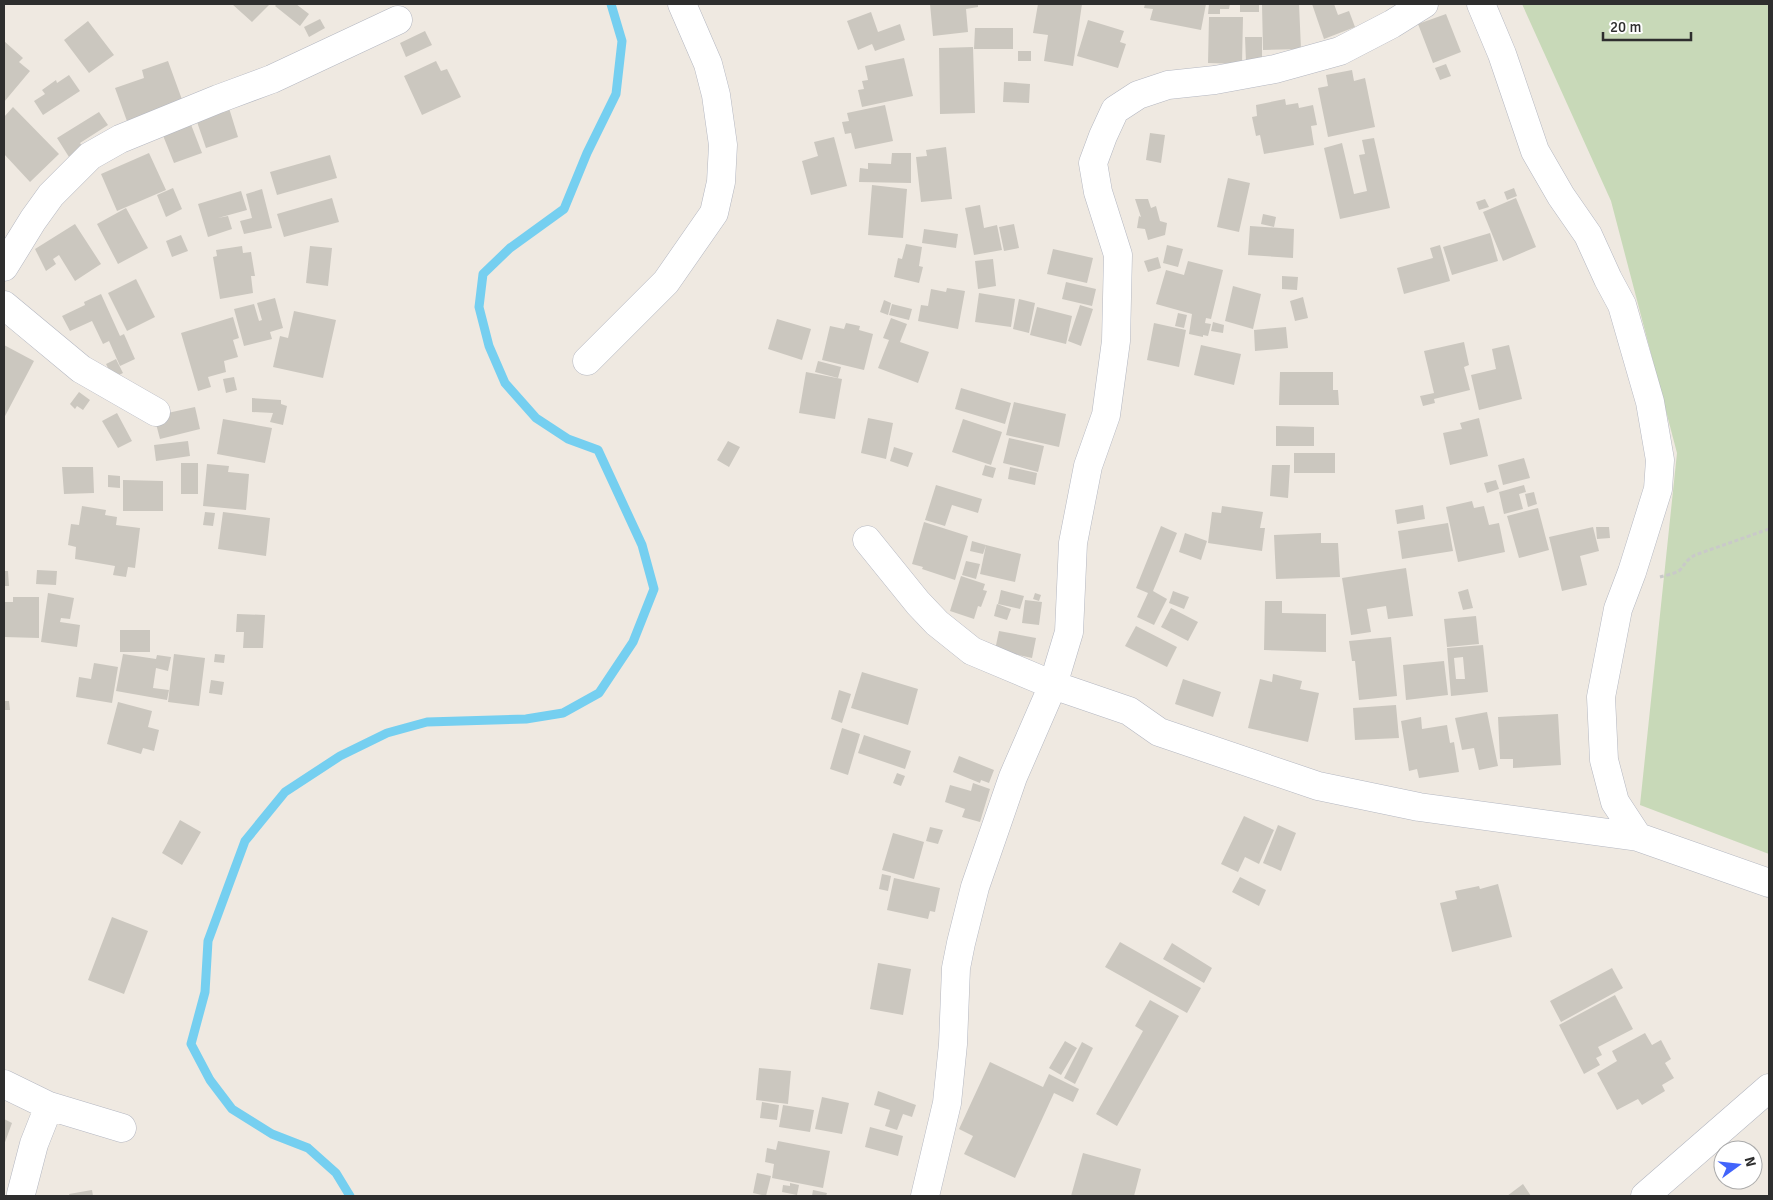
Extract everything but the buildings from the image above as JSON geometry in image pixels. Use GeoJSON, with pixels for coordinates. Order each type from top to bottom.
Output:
{"type":"FeatureCollection","features":[{"type":"Feature","properties":{"kind":"street"},"geometry":{"type":"LineString","coordinates":[[587,361],[666,282],[714,214],[721,182],[723,145],[716,95],[708,64],[682,4]]}},
{"type":"Feature","properties":{"kind":"street"},"geometry":{"type":"LineString","coordinates":[[925,1196],[947,1103],[954,1044],[956,968],[973,896],[1013,777],[1053,685],[1069,632],[1073,543],[1088,466],[1106,415],[1116,341],[1118,256],[1098,192],[1093,163],[1115,110],[1138,95],[1168,85],[1215,80],[1275,69],[1340,51],[1392,24],[1424,4]]}},
{"type":"Feature","properties":{"kind":"street"},"geometry":{"type":"LineString","coordinates":[[1481,4],[1502,54],[1535,151],[1561,196],[1588,235],[1622,305],[1650,402],[1660,460],[1658,489],[1618,609],[1601,697],[1604,760],[1615,802],[1638,837]]}},
{"type":"Feature","properties":{"kind":"street"},"geometry":{"type":"LineString","coordinates":[[4,267],[51,195],[90,156],[120,139],[272,79],[398,20]]}},
{"type":"Feature","properties":{"kind":"street"},"geometry":{"type":"LineString","coordinates":[[4,305],[82,369],[156,412]]}},
{"type":"Feature","properties":{"kind":"street"},"geometry":{"type":"LineString","coordinates":[[867,540],[918,603],[949,634],[972,651],[1053,685],[1129,711],[1159,732],[1318,786],[1419,807],[1638,837],[1769,883]]}},
{"type":"Feature","properties":{"kind":"street"},"geometry":{"type":"LineString","coordinates":[[4,1084],[48,1106],[122,1128]]}},
{"type":"Feature","properties":{"kind":"street"},"geometry":{"type":"LineString","coordinates":[[1645,1196],[1769,1088]]}},
{"type":"Feature","properties":{"kind":"street"},"geometry":{"type":"LineString","coordinates":[[21,1194],[34,1144],[48,1106]]}},
{"type":"Feature","properties":{"kind":"path"},"geometry":{"type":"LineString","coordinates":[[1626,585],[1676,572],[1681,569],[1688,559],[1695,555],[1769,529]]}},
{"type":"Feature","properties":{"kind":"green space"},"geometry":{"type":"Polygon","coordinates":[[[1522,4],[1769,4],[1769,854],[1640,805],[1677,453],[1611,201],[1522,4]]]}},
{"type":"Feature","properties":{"kind":"waterway"},"geometry":{"type":"LineString","coordinates":[[350,1196],[336,1173],[308,1148],[272,1134],[232,1109],[210,1080],[191,1044],[205,992],[208,941],[245,841],[285,792],[340,756],[387,733],[427,722],[526,719],[563,713],[599,693],[633,642],[654,589],[642,545],[598,450],[568,439],[536,418],[505,383],[489,346],[479,307],[483,274],[510,248],[564,209],[587,153],[616,94],[622,41],[611,4]]}}]}
